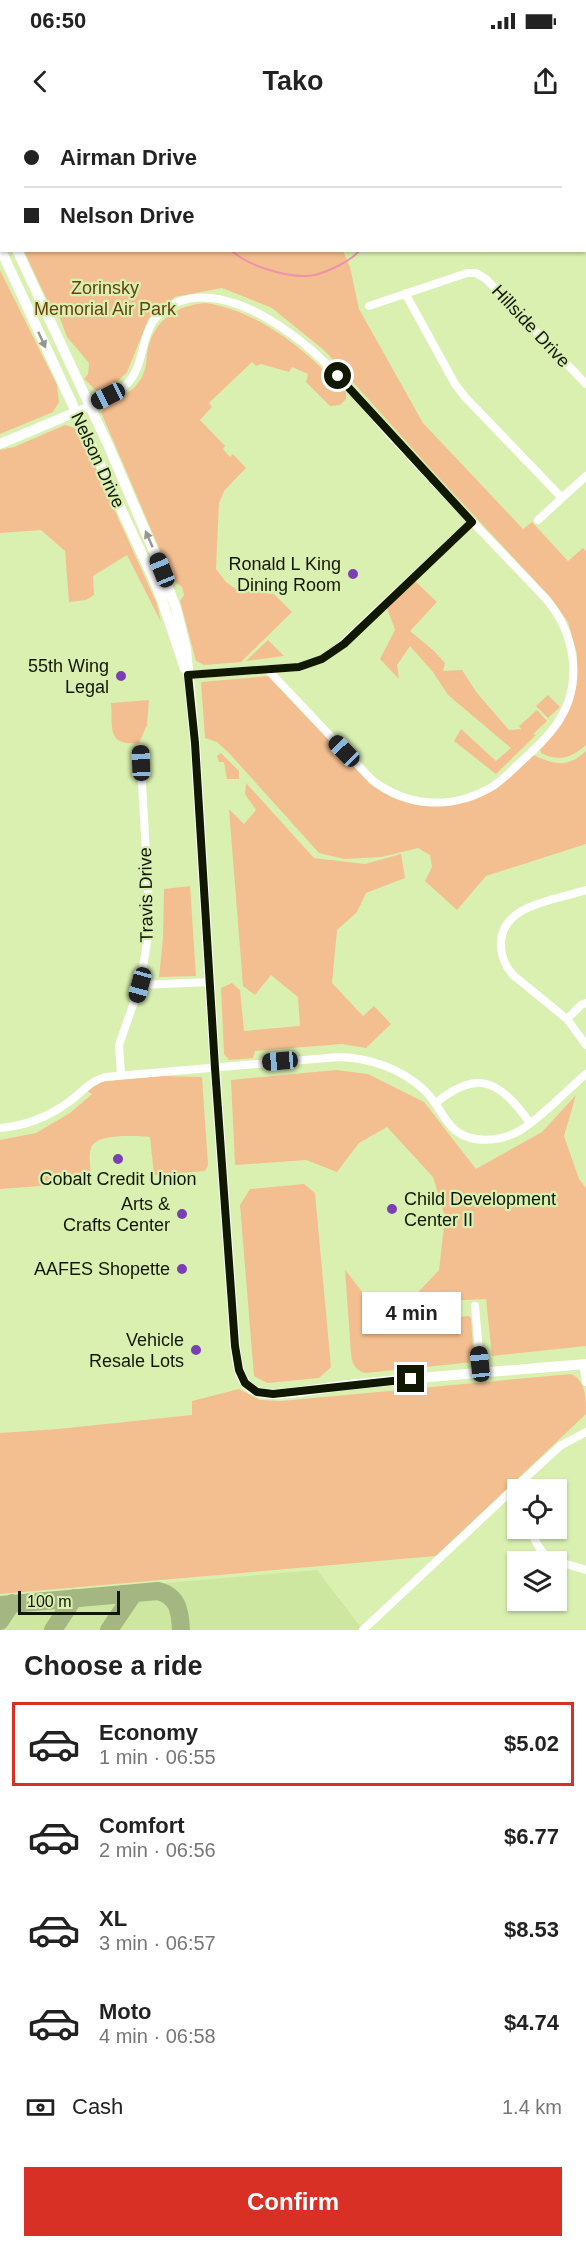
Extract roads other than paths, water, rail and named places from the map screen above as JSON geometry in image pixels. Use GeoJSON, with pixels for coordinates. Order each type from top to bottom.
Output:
{"type":"FeatureCollection","features":[{"type":"Feature","properties":{"kind":"street","name":"Nelson Drive"},"geometry":{"type":"LineString","coordinates":[[2,252],[156,585],[177,651],[188,675]]}},
{"type":"Feature","properties":{"kind":"street","name":"Nelson Drive"},"geometry":{"type":"LineString","coordinates":[[18,252],[89,406],[169,589],[186,649],[195,743],[235,1346],[239,1370],[245,1383],[257,1392],[273,1394],[341,1385],[584,1364]]}},
{"type":"Feature","properties":{"kind":"street","name":"Hillside Drive"},"geometry":{"type":"LineString","coordinates":[[369,306],[467,273],[476,273],[486,279],[586,384]]}},
{"type":"Feature","properties":{"kind":"street"},"geometry":{"type":"LineString","coordinates":[[405,293],[455,384],[562,498]]}},
{"type":"Feature","properties":{"kind":"street"},"geometry":{"type":"LineString","coordinates":[[0,444],[121,390],[128,384],[138,365],[147,332],[161,313],[169,306],[195,297],[218,299],[276,324],[313,351],[557,613],[570,642],[573,663],[570,697],[558,723],[533,750],[494,786],[462,800],[440,803],[408,799],[387,790],[372,780],[267,669]]}},
{"type":"Feature","properties":{"kind":"street"},"geometry":{"type":"LineString","coordinates":[[538,520],[586,476]]}},
{"type":"Feature","properties":{"kind":"street"},"geometry":{"type":"LineString","coordinates":[[188,675],[305,666],[328,656],[346,642],[472,522]]}},
{"type":"Feature","properties":{"kind":"street","name":"Travis Drive"},"geometry":{"type":"LineString","coordinates":[[121,1075],[119,1045],[140,985],[150,924],[140,748]]}},
{"type":"Feature","properties":{"kind":"street"},"geometry":{"type":"LineString","coordinates":[[586,890],[516,914],[508,921],[501,938],[501,949],[506,968],[567,1019],[586,1045]]}},
{"type":"Feature","properties":{"kind":"street"},"geometry":{"type":"LineString","coordinates":[[140,985],[210,982]]}},
{"type":"Feature","properties":{"kind":"street"},"geometry":{"type":"LineString","coordinates":[[567,1019],[586,1003]]}},
{"type":"Feature","properties":{"kind":"street"},"geometry":{"type":"LineString","coordinates":[[0,1128],[14,1127],[41,1118],[66,1104],[95,1080],[121,1075],[328,1057],[359,1058],[381,1064],[402,1074],[423,1089],[454,1129],[480,1139],[499,1139],[530,1123],[586,1074]]}},
{"type":"Feature","properties":{"kind":"street"},"geometry":{"type":"LineString","coordinates":[[436,1103],[460,1086],[484,1083],[505,1092],[530,1123]]}},
{"type":"Feature","properties":{"kind":"street"},"geometry":{"type":"LineString","coordinates":[[475,1306],[481,1374]]}},
{"type":"Feature","properties":{"kind":"street"},"geometry":{"type":"LineString","coordinates":[[584,1364],[586,1382]]}},
{"type":"Feature","properties":{"kind":"street"},"geometry":{"type":"LineString","coordinates":[[525,1479],[560,1446],[586,1432]]}},
{"type":"Feature","properties":{"kind":"street"},"geometry":{"type":"LineString","coordinates":[[363,1630],[507,1496]]}},
{"type":"Feature","properties":{"kind":"street"},"geometry":{"type":"LineString","coordinates":[[534,1539],[542,1554],[586,1570]]}},
{"type":"Feature","properties":{"kind":"waterway"},"geometry":{"type":"LineString","coordinates":[[234,252],[246,261],[266,269],[297,276],[319,274],[335,268],[358,252]]}},
{"type":"Feature","properties":{"kind":"place","name":"Ronald L King Dining Room"},"geometry":{"type":"Point","coordinates":[353,574]}},
{"type":"Feature","properties":{"kind":"place","name":"55th Wing Legal"},"geometry":{"type":"Point","coordinates":[121,676]}},
{"type":"Feature","properties":{"kind":"place","name":"Cobalt Credit Union"},"geometry":{"type":"Point","coordinates":[118,1159]}},
{"type":"Feature","properties":{"kind":"place","name":"Child Development Center II"},"geometry":{"type":"Point","coordinates":[392,1209]}},
{"type":"Feature","properties":{"kind":"place","name":"Arts & Crafts Center"},"geometry":{"type":"Point","coordinates":[182,1214]}},
{"type":"Feature","properties":{"kind":"place","name":"AAFES Shopette"},"geometry":{"type":"Point","coordinates":[182,1269]}},
{"type":"Feature","properties":{"kind":"place","name":"Vehicle Resale Lots"},"geometry":{"type":"Point","coordinates":[196,1350]}},
{"type":"Feature","properties":{"kind":"park label","name":"Zorinsky Memorial Air Park"},"geometry":{"type":"Point","coordinates":[105,298]}}]}
